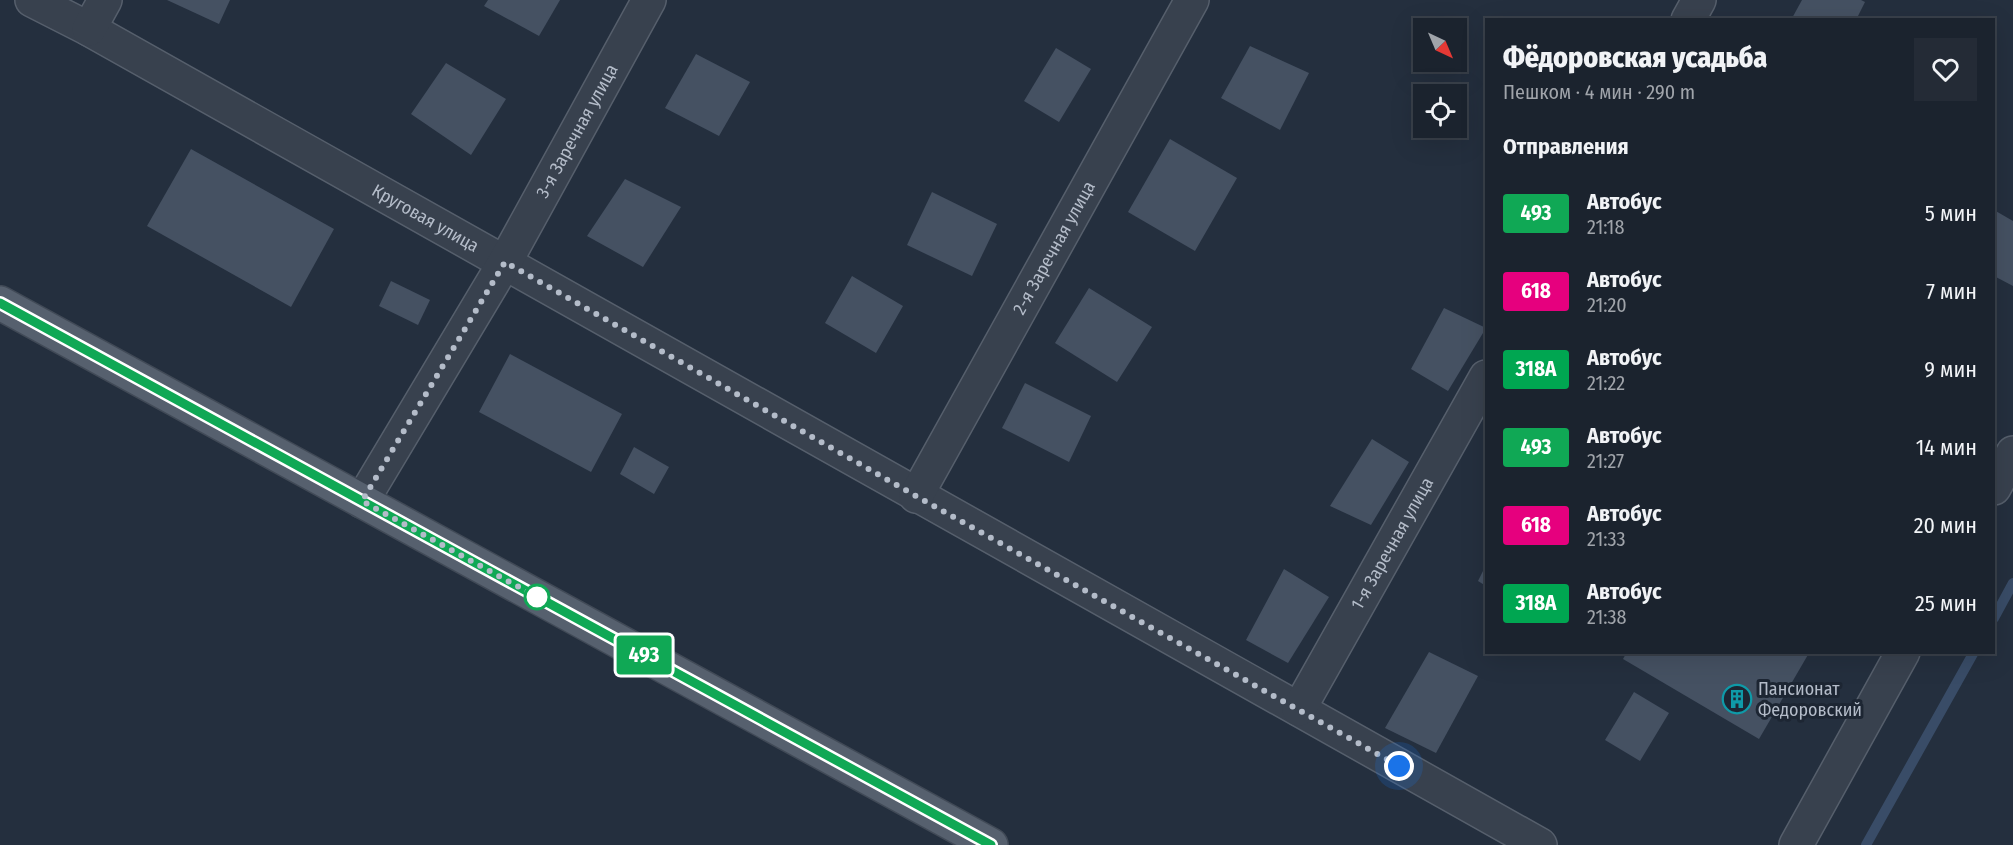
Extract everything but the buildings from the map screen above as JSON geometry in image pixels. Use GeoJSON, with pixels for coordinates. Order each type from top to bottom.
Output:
{"type":"FeatureCollection","features":[{"type":"Feature","properties":{"kind":"main road"},"geometry":{"type":"LineString","coordinates":[[0,303],[991,845]]}},
{"type":"Feature","properties":{"kind":"street","name":"Круговая улица"},"geometry":{"type":"LineString","coordinates":[[32,0],[89,29],[505,262],[916,496],[1540,845]]}},
{"type":"Feature","properties":{"kind":"street"},"geometry":{"type":"LineString","coordinates":[[89,29],[105,0]]}},
{"type":"Feature","properties":{"kind":"street","name":"3-я Заречная улица"},"geometry":{"type":"LineString","coordinates":[[362,501],[505,262],[649,0]]}},
{"type":"Feature","properties":{"kind":"street","name":"2-я Заречная улица"},"geometry":{"type":"LineString","coordinates":[[916,496],[1192,0]]}},
{"type":"Feature","properties":{"kind":"street"},"geometry":{"type":"LineString","coordinates":[[1689,18],[1699,0]]}},
{"type":"Feature","properties":{"kind":"street","name":"1-я Заречная улица"},"geometry":{"type":"LineString","coordinates":[[1299,709],[1485,379]]}},
{"type":"Feature","properties":{"kind":"street"},"geometry":{"type":"LineString","coordinates":[[1995,486],[2013,453]]}},
{"type":"Feature","properties":{"kind":"street"},"geometry":{"type":"LineString","coordinates":[[1796,845],[1902,654]]}},
{"type":"Feature","properties":{"kind":"waterway"},"geometry":{"type":"LineString","coordinates":[[1995,616],[2013,583]]}},
{"type":"Feature","properties":{"kind":"waterway"},"geometry":{"type":"LineString","coordinates":[[1866,845],[1973,654]]}},
{"type":"Feature","properties":{"kind":"bus line","name":"493"},"geometry":{"type":"LineString","coordinates":[[0,303],[991,845]]}},
{"type":"Feature","properties":{"kind":"place","name":"Пансионат Федоровский"},"geometry":{"type":"Point","coordinates":[1737,699]}},
{"type":"Feature","properties":{"kind":"route"},"geometry":{"type":"LineString","coordinates":[[537,597],[362,501],[505,262],[916,496],[1399,766]]}}]}
